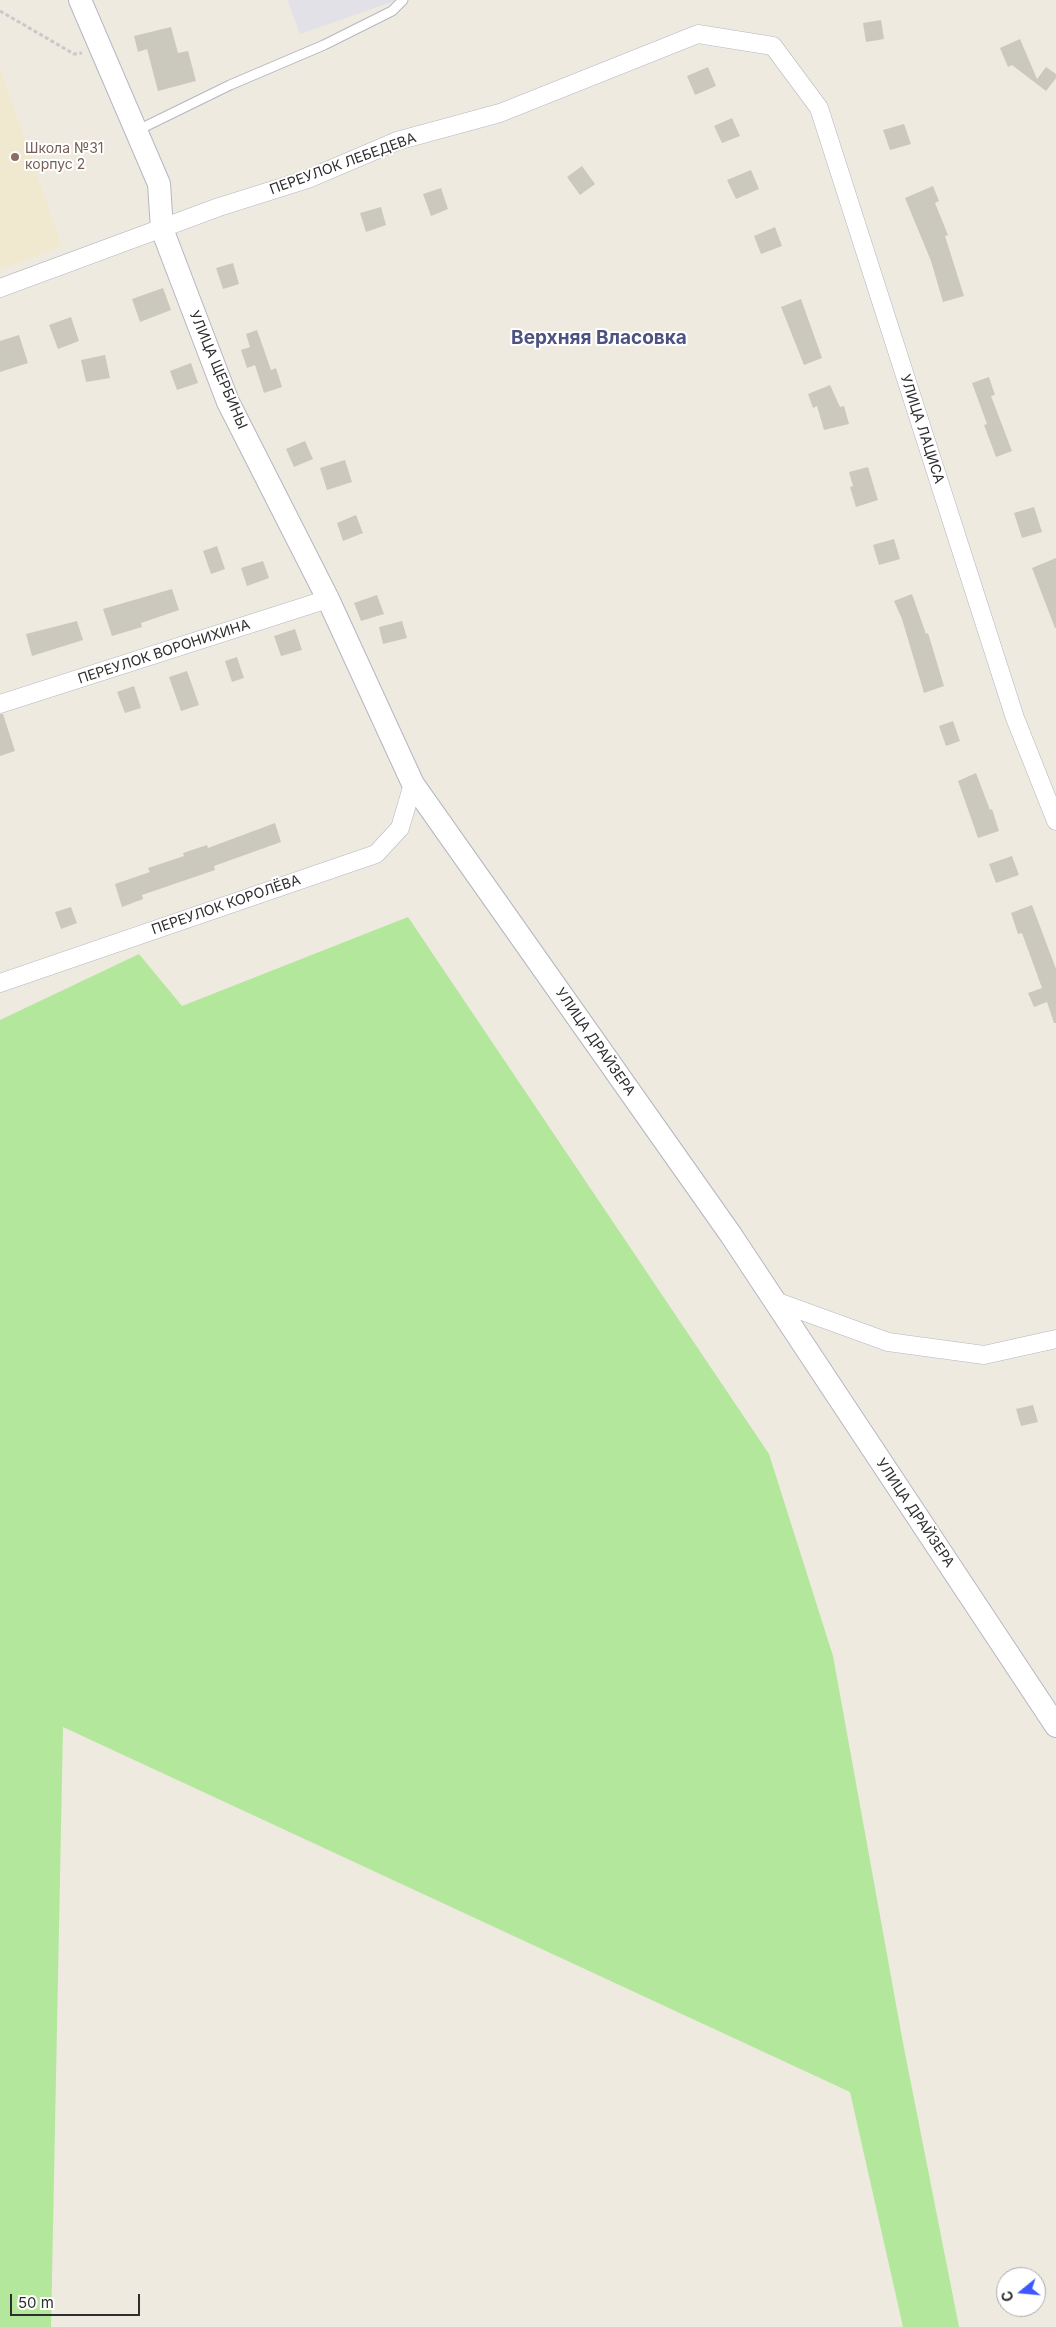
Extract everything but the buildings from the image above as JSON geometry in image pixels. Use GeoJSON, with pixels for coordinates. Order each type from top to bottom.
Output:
{"type":"FeatureCollection","features":[{"type":"Feature","properties":{"kind":"street","name":"УЛИЦА ЩЕРБИНЫ"},"geometry":{"type":"LineString","coordinates":[[80,0],[159,184],[162,229],[228,402],[328,599],[413,784]]}},
{"type":"Feature","properties":{"kind":"street","name":"ПЕРЕУЛОК ЛЕБЕДЕВА"},"geometry":{"type":"LineString","coordinates":[[0,288],[219,207],[308,179],[397,141],[500,113],[698,34],[772,46]]}},
{"type":"Feature","properties":{"kind":"street","name":"УЛИЦА ЛАЦИСА"},"geometry":{"type":"LineString","coordinates":[[772,46],[819,108],[1015,718],[1056,821]]}},
{"type":"Feature","properties":{"kind":"street","name":"ПЕРЕУЛОК ВОРОНИХИНА"},"geometry":{"type":"LineString","coordinates":[[0,704],[328,599]]}},
{"type":"Feature","properties":{"kind":"street","name":"ПЕРЕУЛОК КОРОЛЁВА"},"geometry":{"type":"LineString","coordinates":[[0,983],[376,854],[400,828],[413,784]]}},
{"type":"Feature","properties":{"kind":"street","name":"УЛИЦА ДРАЙЗЕРА"},"geometry":{"type":"LineString","coordinates":[[413,784],[731,1235],[1056,1726]]}},
{"type":"Feature","properties":{"kind":"street"},"geometry":{"type":"LineString","coordinates":[[774,1301],[888,1342],[984,1355],[1056,1339]]}},
{"type":"Feature","properties":{"kind":"lane"},"geometry":{"type":"LineString","coordinates":[[136,131],[230,85],[392,11],[403,0]]}},
{"type":"Feature","properties":{"kind":"path"},"geometry":{"type":"LineString","coordinates":[[0,10],[74,54],[101,52]]}},
{"type":"Feature","properties":{"kind":"shaded area"},"geometry":{"type":"Polygon","coordinates":[[[287,0],[398,0],[300,34],[287,0]]]}},
{"type":"Feature","properties":{"kind":"shaded area","name":"Школа №31 корпус 2"},"geometry":{"type":"Polygon","coordinates":[[[0,68],[62,246],[0,270],[0,68]]]}},
{"type":"Feature","properties":{"kind":"green space"},"geometry":{"type":"Polygon","coordinates":[[[408,917],[769,1454],[833,1656],[903,2043],[959,2327],[903,2327],[850,2092],[63,1727],[51,2327],[0,2327],[0,1020],[139,954],[182,1006],[408,917]]]}},
{"type":"Feature","properties":{"kind":"place","name":"Школа №31 корпус 2"},"geometry":{"type":"Point","coordinates":[15,157]}},
{"type":"Feature","properties":{"kind":"district","name":"Верхняя Власовка"},"geometry":{"type":"Point","coordinates":[599,338]}}]}
